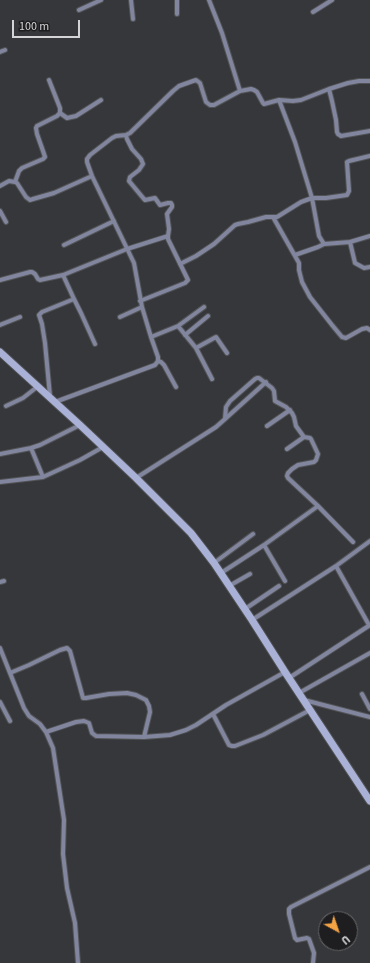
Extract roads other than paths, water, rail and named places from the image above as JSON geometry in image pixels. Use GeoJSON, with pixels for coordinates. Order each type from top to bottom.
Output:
{"type":"FeatureCollection","features":[{"type":"Feature","properties":{"kind":"street"},"geometry":{"type":"LineString","coordinates":[[79,10],[101,0]]}},
{"type":"Feature","properties":{"kind":"street"},"geometry":{"type":"LineString","coordinates":[[131,0],[133,19]]}},
{"type":"Feature","properties":{"kind":"street"},"geometry":{"type":"LineString","coordinates":[[177,0],[177,14]]}},
{"type":"Feature","properties":{"kind":"street"},"geometry":{"type":"LineString","coordinates":[[209,0],[222,32],[240,91]]}},
{"type":"Feature","properties":{"kind":"street"},"geometry":{"type":"LineString","coordinates":[[313,12],[331,0]]}},
{"type":"Feature","properties":{"kind":"street"},"geometry":{"type":"LineString","coordinates":[[0,52],[5,50]]}},
{"type":"Feature","properties":{"kind":"street"},"geometry":{"type":"LineString","coordinates":[[49,80],[60,108],[60,113]]}},
{"type":"Feature","properties":{"kind":"street"},"geometry":{"type":"LineString","coordinates":[[158,362],[158,357],[140,301],[134,263],[92,176],[87,162],[90,155],[112,138],[126,135],[179,86],[196,80],[200,83],[206,102],[210,105],[214,105],[240,91],[251,89],[257,92],[264,104],[279,100],[301,100],[348,83],[370,81]]}},
{"type":"Feature","properties":{"kind":"street"},"geometry":{"type":"LineString","coordinates":[[329,89],[338,134],[341,136],[370,131]]}},
{"type":"Feature","properties":{"kind":"street"},"geometry":{"type":"LineString","coordinates":[[60,113],[67,118],[76,116],[101,100]]}},
{"type":"Feature","properties":{"kind":"street"},"geometry":{"type":"LineString","coordinates":[[279,100],[295,142],[312,198],[319,236],[324,244]]}},
{"type":"Feature","properties":{"kind":"street"},"geometry":{"type":"LineString","coordinates":[[15,182],[19,171],[22,168],[43,159],[44,157],[44,151],[36,130],[36,126],[57,116],[60,113]]}},
{"type":"Feature","properties":{"kind":"street"},"geometry":{"type":"LineString","coordinates":[[126,135],[132,149],[141,159],[143,164],[139,170],[130,177],[130,182],[145,200],[155,198],[160,205],[171,203],[172,207],[167,214],[169,228],[168,236],[180,264],[188,278],[188,282],[140,301]]}},
{"type":"Feature","properties":{"kind":"street"},"geometry":{"type":"LineString","coordinates":[[180,264],[196,256],[214,244],[235,225],[280,215],[301,202],[312,198],[347,195],[349,191],[347,162],[370,156]]}},
{"type":"Feature","properties":{"kind":"street"},"geometry":{"type":"LineString","coordinates":[[0,186],[9,181],[15,182],[26,198],[30,200],[54,193],[92,176]]}},
{"type":"Feature","properties":{"kind":"street"},"geometry":{"type":"LineString","coordinates":[[0,210],[6,222]]}},
{"type":"Feature","properties":{"kind":"street"},"geometry":{"type":"LineString","coordinates":[[273,217],[299,263],[302,282],[310,297],[342,337],[346,338],[362,329],[367,328],[370,330]]}},
{"type":"Feature","properties":{"kind":"street"},"geometry":{"type":"LineString","coordinates":[[64,245],[114,221]]}},
{"type":"Feature","properties":{"kind":"street"},"geometry":{"type":"LineString","coordinates":[[2,280],[30,272],[35,274],[40,280],[63,275],[127,249],[168,236]]}},
{"type":"Feature","properties":{"kind":"street"},"geometry":{"type":"LineString","coordinates":[[295,255],[324,244],[350,242],[370,236]]}},
{"type":"Feature","properties":{"kind":"street"},"geometry":{"type":"LineString","coordinates":[[350,242],[354,262],[364,268],[370,267]]}},
{"type":"Feature","properties":{"kind":"street"},"geometry":{"type":"LineString","coordinates":[[63,275],[82,312],[95,344]]}},
{"type":"Feature","properties":{"kind":"street"},"geometry":{"type":"LineString","coordinates":[[52,399],[45,343],[39,315],[42,312],[74,299]]}},
{"type":"Feature","properties":{"kind":"street"},"geometry":{"type":"LineString","coordinates":[[120,317],[142,307]]}},
{"type":"Feature","properties":{"kind":"street"},"geometry":{"type":"LineString","coordinates":[[151,337],[178,326],[204,307]]}},
{"type":"Feature","properties":{"kind":"street"},"geometry":{"type":"LineString","coordinates":[[185,335],[208,316]]}},
{"type":"Feature","properties":{"kind":"street"},"geometry":{"type":"LineString","coordinates":[[0,325],[20,317]]}},
{"type":"Feature","properties":{"kind":"street"},"geometry":{"type":"LineString","coordinates":[[178,326],[196,348],[212,379]]}},
{"type":"Feature","properties":{"kind":"street"},"geometry":{"type":"LineString","coordinates":[[196,348],[216,337],[227,353]]}},
{"type":"Feature","properties":{"kind":"street"},"geometry":{"type":"LineString","coordinates":[[0,352],[80,425],[184,525],[221,573],[252,620],[283,675],[304,700],[370,801]]}},
{"type":"Feature","properties":{"kind":"street"},"geometry":{"type":"LineString","coordinates":[[52,399],[155,365],[158,362]]}},
{"type":"Feature","properties":{"kind":"street"},"geometry":{"type":"LineString","coordinates":[[158,362],[161,362],[164,365],[176,387]]}},
{"type":"Feature","properties":{"kind":"street"},"geometry":{"type":"LineString","coordinates":[[225,419],[227,405],[254,379],[259,378],[266,382],[274,391],[275,402],[290,410],[294,417],[296,426],[304,437],[311,439],[318,454],[314,462],[298,465],[292,469],[287,476],[289,480],[318,506],[353,542]]}},
{"type":"Feature","properties":{"kind":"street"},"geometry":{"type":"LineString","coordinates":[[136,478],[216,427],[266,382]]}},
{"type":"Feature","properties":{"kind":"street"},"geometry":{"type":"LineString","coordinates":[[6,406],[23,398],[37,387]]}},
{"type":"Feature","properties":{"kind":"street"},"geometry":{"type":"LineString","coordinates":[[267,426],[290,410]]}},
{"type":"Feature","properties":{"kind":"street"},"geometry":{"type":"LineString","coordinates":[[0,454],[31,448],[80,425]]}},
{"type":"Feature","properties":{"kind":"street"},"geometry":{"type":"LineString","coordinates":[[287,449],[304,437]]}},
{"type":"Feature","properties":{"kind":"street"},"geometry":{"type":"LineString","coordinates":[[0,482],[43,477],[80,460],[103,447]]}},
{"type":"Feature","properties":{"kind":"street"},"geometry":{"type":"LineString","coordinates":[[31,448],[43,477]]}},
{"type":"Feature","properties":{"kind":"street"},"geometry":{"type":"LineString","coordinates":[[221,573],[318,506]]}},
{"type":"Feature","properties":{"kind":"street"},"geometry":{"type":"LineString","coordinates":[[214,563],[253,534]]}},
{"type":"Feature","properties":{"kind":"street"},"geometry":{"type":"LineString","coordinates":[[252,620],[336,566],[369,542]]}},
{"type":"Feature","properties":{"kind":"street"},"geometry":{"type":"LineString","coordinates":[[264,544],[285,581]]}},
{"type":"Feature","properties":{"kind":"street"},"geometry":{"type":"LineString","coordinates":[[46,732],[76,722],[84,721],[89,722],[92,733],[96,736],[144,737],[170,735],[196,725],[226,705],[283,675],[369,625],[336,566]]}},
{"type":"Feature","properties":{"kind":"street"},"geometry":{"type":"LineString","coordinates":[[229,586],[250,574]]}},
{"type":"Feature","properties":{"kind":"street"},"geometry":{"type":"LineString","coordinates":[[244,609],[279,586]]}},
{"type":"Feature","properties":{"kind":"street"},"geometry":{"type":"LineString","coordinates":[[0,648],[26,712],[40,724],[46,732],[55,755],[64,820],[63,854],[67,888],[75,924],[78,963]]}},
{"type":"Feature","properties":{"kind":"street"},"geometry":{"type":"LineString","coordinates":[[10,673],[67,648],[70,651],[83,698],[127,693],[136,695],[146,700],[150,712],[144,737]]}},
{"type":"Feature","properties":{"kind":"street"},"geometry":{"type":"LineString","coordinates":[[299,693],[370,653]]}},
{"type":"Feature","properties":{"kind":"street"},"geometry":{"type":"LineString","coordinates":[[362,694],[370,709]]}},
{"type":"Feature","properties":{"kind":"street"},"geometry":{"type":"LineString","coordinates":[[304,700],[370,717]]}},
{"type":"Feature","properties":{"kind":"street"},"geometry":{"type":"LineString","coordinates":[[0,702],[10,721]]}},
{"type":"Feature","properties":{"kind":"street"},"geometry":{"type":"LineString","coordinates":[[213,714],[229,745],[235,746],[263,735],[310,710]]}},
{"type":"Feature","properties":{"kind":"street"},"geometry":{"type":"LineString","coordinates":[[314,963],[314,953],[309,939],[306,938],[296,940],[289,910],[291,907],[370,867]]}}]}
